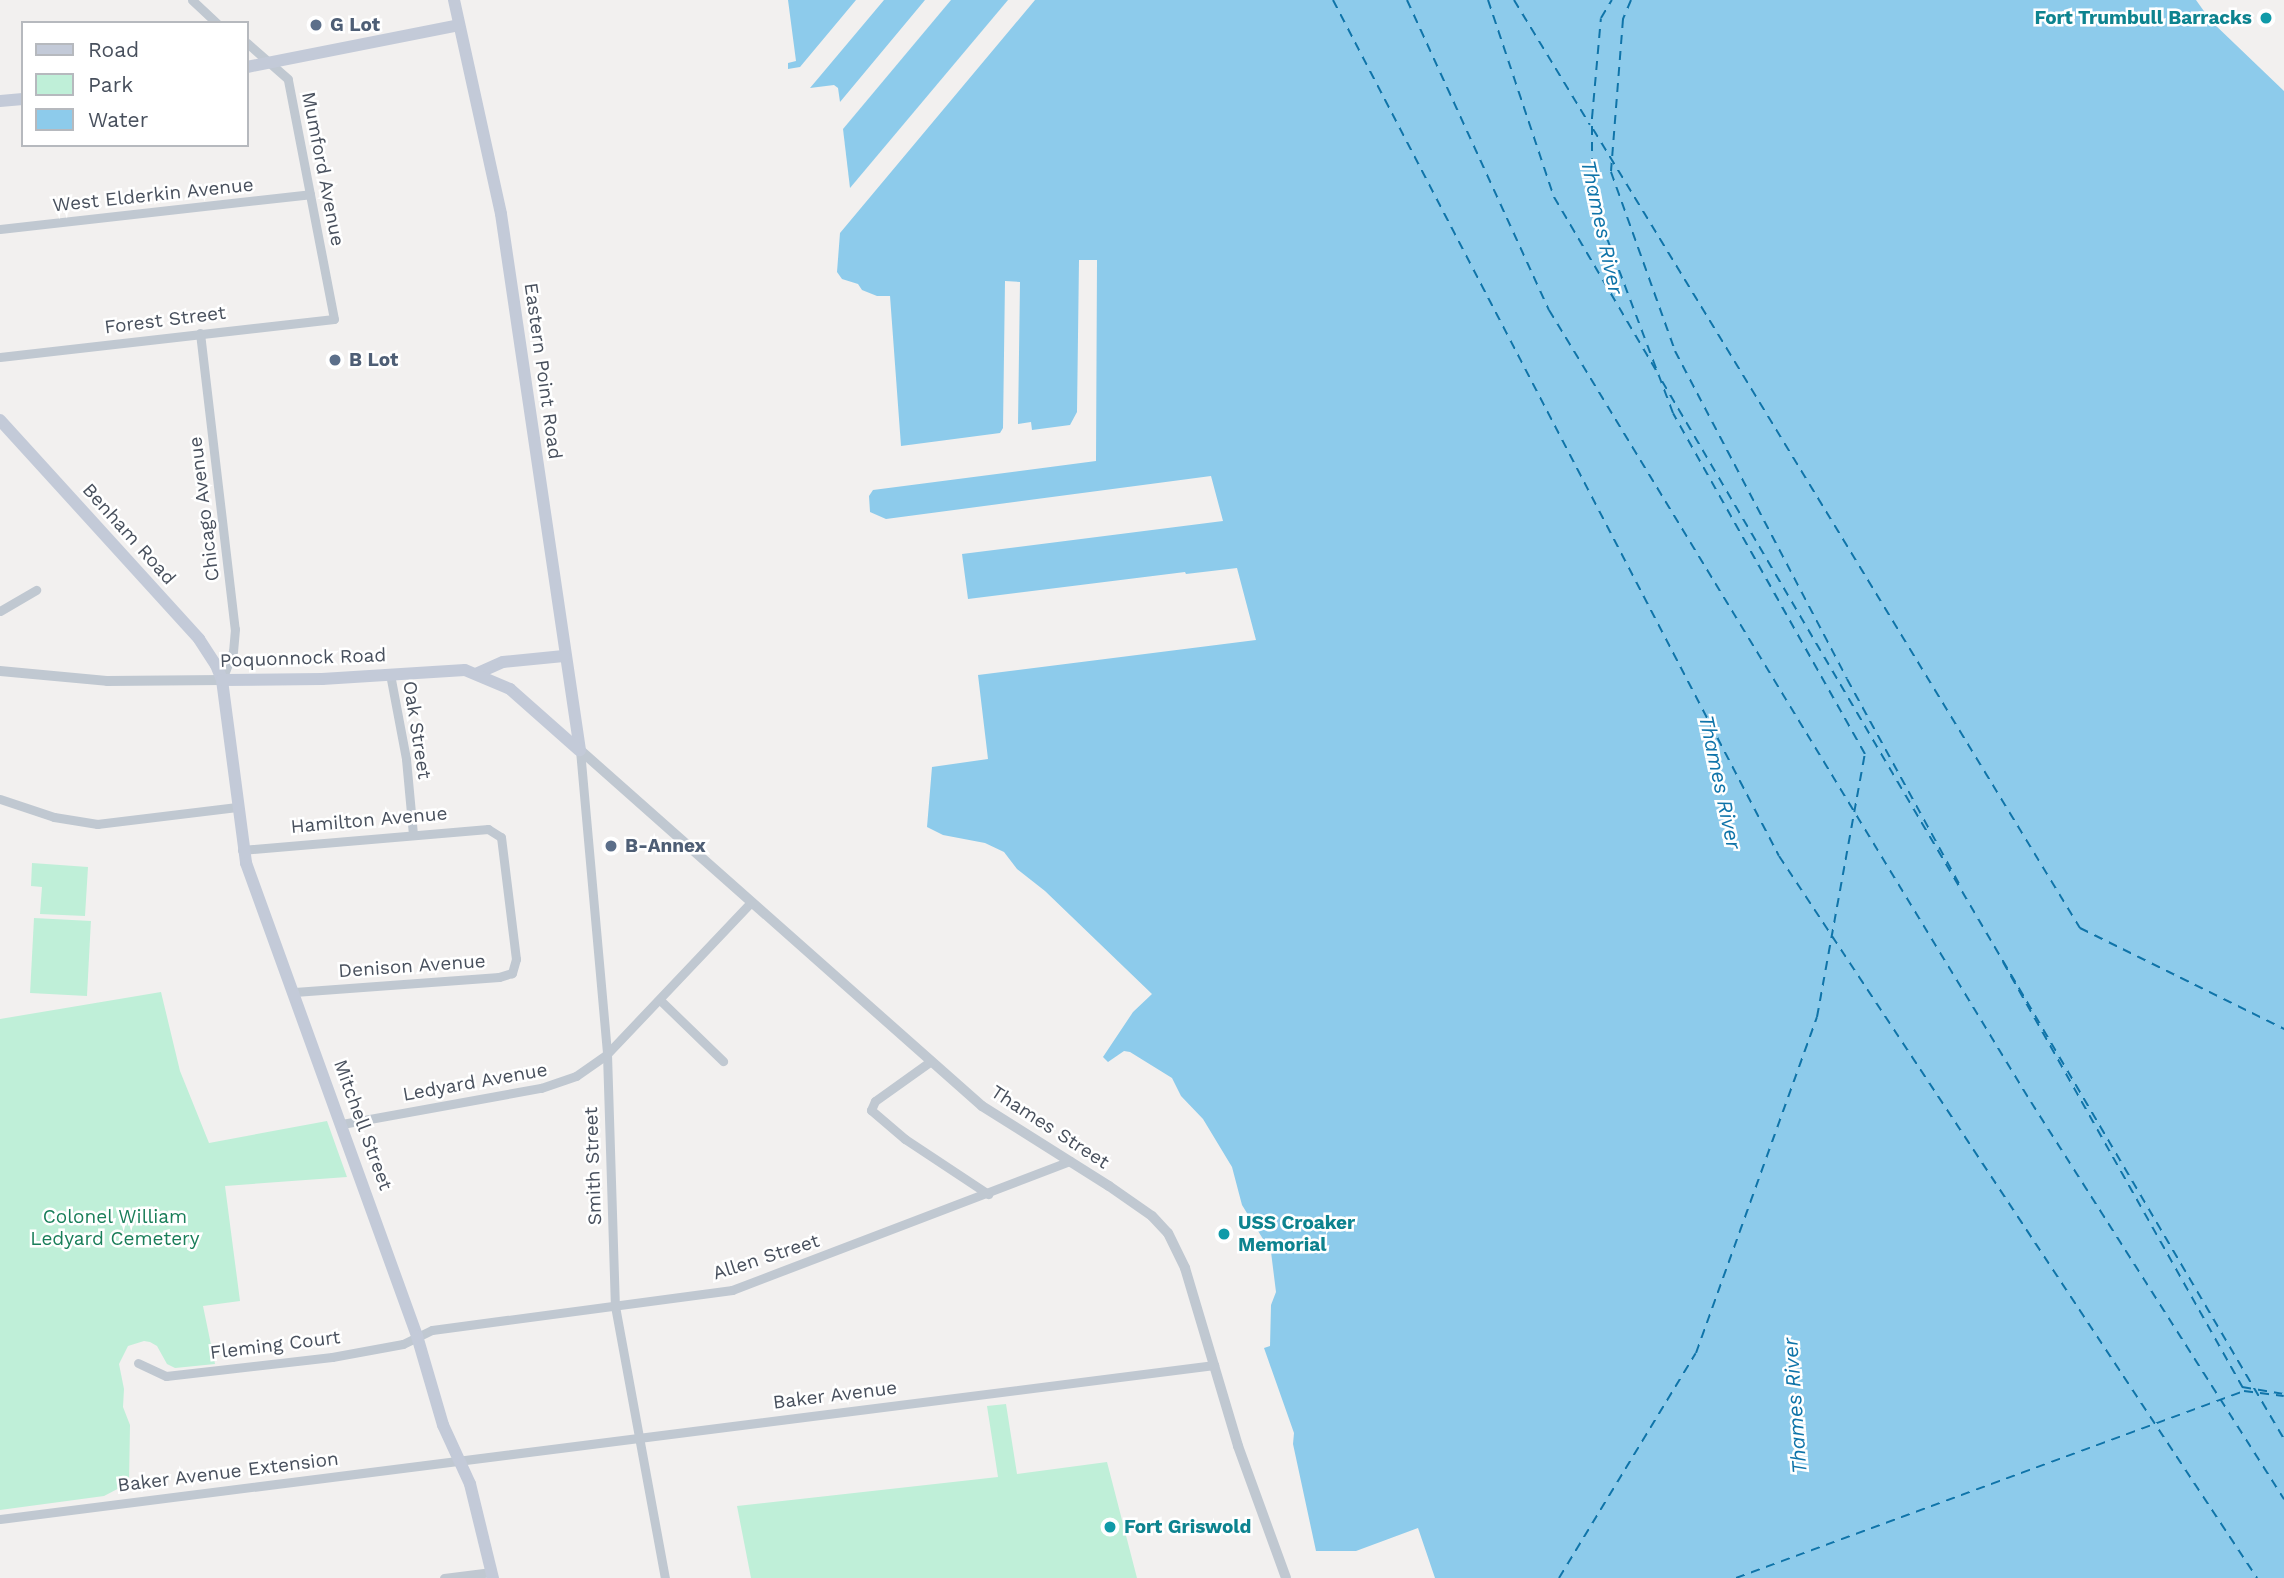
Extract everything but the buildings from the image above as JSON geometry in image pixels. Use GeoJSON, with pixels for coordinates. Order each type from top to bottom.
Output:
{"type":"FeatureCollection","features":[{"type":"Feature","properties":{"kind":"main road","name":"Eastern Point Road"},"geometry":{"type":"LineString","coordinates":[[454,0],[501,214],[564,656],[580,750]]}},
{"type":"Feature","properties":{"kind":"main road"},"geometry":{"type":"LineString","coordinates":[[248,67],[459,25]]}},
{"type":"Feature","properties":{"kind":"main road"},"geometry":{"type":"LineString","coordinates":[[0,101],[21,99]]}},
{"type":"Feature","properties":{"kind":"main road","name":"Benham Road"},"geometry":{"type":"LineString","coordinates":[[0,420],[199,639],[222,680]]}},
{"type":"Feature","properties":{"kind":"main road"},"geometry":{"type":"LineString","coordinates":[[478,673],[503,662],[564,656]]}},
{"type":"Feature","properties":{"kind":"main road","name":"Poquonnock Road"},"geometry":{"type":"LineString","coordinates":[[222,680],[390,674],[447,669],[478,673],[510,690],[580,750]]}},
{"type":"Feature","properties":{"kind":"main road","name":"Mitchell Street"},"geometry":{"type":"LineString","coordinates":[[222,680],[242,850],[417,1336],[443,1424],[470,1484],[492,1575]]}},
{"type":"Feature","properties":{"kind":"street"},"geometry":{"type":"LineString","coordinates":[[192,0],[215,21]]}},
{"type":"Feature","properties":{"kind":"street","name":"Mumford Avenue"},"geometry":{"type":"LineString","coordinates":[[248,44],[288,79],[334,318]]}},
{"type":"Feature","properties":{"kind":"street","name":"West Elderkin Avenue"},"geometry":{"type":"LineString","coordinates":[[0,229],[310,194]]}},
{"type":"Feature","properties":{"kind":"street","name":"Forest Street"},"geometry":{"type":"LineString","coordinates":[[0,357],[334,318]]}},
{"type":"Feature","properties":{"kind":"street","name":"Chicago Avenue"},"geometry":{"type":"LineString","coordinates":[[200,333],[235,629],[233,651],[222,680]]}},
{"type":"Feature","properties":{"kind":"street"},"geometry":{"type":"LineString","coordinates":[[0,611],[36,590]]}},
{"type":"Feature","properties":{"kind":"street","name":"Poquonnock Road"},"geometry":{"type":"LineString","coordinates":[[0,671],[107,681],[222,680]]}},
{"type":"Feature","properties":{"kind":"street","name":"Oak Street"},"geometry":{"type":"LineString","coordinates":[[390,674],[406,759],[413,834]]}},
{"type":"Feature","properties":{"kind":"street","name":"Thames Street"},"geometry":{"type":"LineString","coordinates":[[580,750],[982,1106],[1140,1208],[1168,1233],[1185,1268],[1238,1446],[1286,1578]]}},
{"type":"Feature","properties":{"kind":"street","name":"Smith Street"},"geometry":{"type":"LineString","coordinates":[[580,750],[607,1054],[615,1306],[665,1578]]}},
{"type":"Feature","properties":{"kind":"street"},"geometry":{"type":"LineString","coordinates":[[0,799],[54,817],[91,824],[237,807]]}},
{"type":"Feature","properties":{"kind":"street","name":"Hamilton Avenue"},"geometry":{"type":"LineString","coordinates":[[242,850],[413,834],[488,829],[498,832]]}},
{"type":"Feature","properties":{"kind":"street","name":"Denison Avenue"},"geometry":{"type":"LineString","coordinates":[[295,992],[499,977],[513,973],[516,959],[503,842],[498,832]]}},
{"type":"Feature","properties":{"kind":"street","name":"Ledyard Avenue"},"geometry":{"type":"LineString","coordinates":[[342,1124],[562,1083],[607,1054],[751,902]]}},
{"type":"Feature","properties":{"kind":"street"},"geometry":{"type":"LineString","coordinates":[[660,999],[723,1061]]}},
{"type":"Feature","properties":{"kind":"street"},"geometry":{"type":"LineString","coordinates":[[931,1061],[875,1101],[871,1110],[905,1139],[988,1194]]}},
{"type":"Feature","properties":{"kind":"street","name":"Allen Street"},"geometry":{"type":"LineString","coordinates":[[417,1336],[432,1330],[719,1293],[746,1286],[1070,1161]]}},
{"type":"Feature","properties":{"kind":"street","name":"Fleming Court"},"geometry":{"type":"LineString","coordinates":[[138,1363],[166,1376],[332,1357],[402,1344],[417,1336]]}},
{"type":"Feature","properties":{"kind":"street","name":"Baker Avenue"},"geometry":{"type":"LineString","coordinates":[[460,1461],[1214,1365]]}},
{"type":"Feature","properties":{"kind":"street","name":"Baker Avenue Extension"},"geometry":{"type":"LineString","coordinates":[[0,1519],[460,1461]]}},
{"type":"Feature","properties":{"kind":"street"},"geometry":{"type":"LineString","coordinates":[[444,1578],[492,1575]]}},
{"type":"Feature","properties":{"kind":"green space"},"geometry":{"type":"Polygon","coordinates":[[[32,863],[88,867],[85,916],[40,914],[42,887],[31,886],[32,863]]]}},
{"type":"Feature","properties":{"kind":"green space"},"geometry":{"type":"Polygon","coordinates":[[[34,918],[91,921],[87,996],[30,993],[34,918]]]}},
{"type":"Feature","properties":{"kind":"green space","name":"Colonel William Ledyard Cemetery"},"geometry":{"type":"Polygon","coordinates":[[[161,992],[180,1071],[209,1143],[327,1121],[347,1177],[225,1186],[240,1301],[203,1306],[215,1364],[175,1368],[167,1364],[157,1346],[150,1342],[128,1346],[119,1364],[124,1389],[123,1407],[130,1425],[129,1483],[104,1496],[0,1510],[0,1019],[161,992]]]}},
{"type":"Feature","properties":{"kind":"green space"},"geometry":{"type":"Polygon","coordinates":[[[1006,1404],[1017,1474],[1107,1462],[1137,1578],[751,1578],[737,1506],[998,1477],[987,1406],[1006,1404]]]}},
{"type":"Feature","properties":{"kind":"water"},"geometry":{"type":"Polygon","coordinates":[[[788,0],[856,0],[800,67],[788,69],[788,63],[796,61],[788,0]]]}},
{"type":"Feature","properties":{"kind":"water"},"geometry":{"type":"Polygon","coordinates":[[[884,0],[925,0],[840,102],[838,88],[834,85],[810,88],[884,0]]]}},
{"type":"Feature","properties":{"kind":"water"},"geometry":{"type":"Polygon","coordinates":[[[951,0],[1008,0],[850,188],[843,129],[951,0]]]}},
{"type":"Feature","properties":{"kind":"water","name":"Thames River"},"geometry":{"type":"Polygon","coordinates":[[[1035,0],[2202,0],[2284,82],[2284,1578],[1435,1578],[1418,1528],[1356,1551],[1316,1551],[1293,1444],[1294,1433],[1264,1348],[1270,1346],[1271,1305],[1276,1292],[1271,1252],[1242,1205],[1232,1167],[1203,1119],[1181,1096],[1172,1078],[1130,1052],[1124,1051],[1108,1062],[1103,1057],[1133,1012],[1152,994],[1045,891],[1017,869],[1004,852],[985,843],[943,835],[927,827],[932,767],[988,759],[978,675],[1256,640],[1237,568],[968,599],[962,554],[1223,521],[1211,476],[886,519],[870,512],[869,496],[873,490],[1096,461],[1097,260],[1079,260],[1077,412],[1070,425],[1032,430],[1031,422],[1018,424],[1020,282],[1005,281],[1003,428],[1000,433],[901,446],[890,296],[877,296],[862,290],[858,284],[842,279],[837,272],[840,233],[1035,0]]]}},
{"type":"Feature","properties":{"kind":"pier"},"geometry":{"type":"Polygon","coordinates":[[[2196,0],[2205,0],[2219,18],[2236,29],[2284,80],[2284,91],[2211,21],[2196,0]]]}},
{"type":"Feature","properties":{"kind":"ferry route"},"geometry":{"type":"LineString","coordinates":[[1333,0],[1779,856],[2257,1578]]}},
{"type":"Feature","properties":{"kind":"ferry route"},"geometry":{"type":"LineString","coordinates":[[1407,0],[1549,310],[2031,1102],[2284,1499]]}},
{"type":"Feature","properties":{"kind":"ferry route"},"geometry":{"type":"LineString","coordinates":[[1488,0],[1554,197],[1656,370]]}},
{"type":"Feature","properties":{"kind":"ferry route"},"geometry":{"type":"LineString","coordinates":[[1514,0],[1590,125]]}},
{"type":"Feature","properties":{"kind":"ferry route"},"geometry":{"type":"LineString","coordinates":[[1559,1578],[1696,1353],[1817,1017],[1865,754],[1673,413],[1592,199],[1592,118],[1601,18],[1612,0]]}},
{"type":"Feature","properties":{"kind":"ferry route"},"geometry":{"type":"LineString","coordinates":[[1631,0],[1623,19],[1611,172],[1675,351],[1847,679],[1961,887]]}},
{"type":"Feature","properties":{"kind":"ferry route"},"geometry":{"type":"LineString","coordinates":[[1593,129],[2080,928],[2284,1029]]}},
{"type":"Feature","properties":{"kind":"ferry route"},"geometry":{"type":"LineString","coordinates":[[1662,381],[2284,1439]]}},
{"type":"Feature","properties":{"kind":"ferry route"},"geometry":{"type":"LineString","coordinates":[[2003,962],[2242,1387],[2284,1394]]}},
{"type":"Feature","properties":{"kind":"ferry route"},"geometry":{"type":"LineString","coordinates":[[1736,1578],[2244,1391],[2284,1396]]}},
{"type":"Feature","properties":{"kind":"place","name":"Fort Trumbull Barracks"},"geometry":{"type":"Point","coordinates":[2266,18]}},
{"type":"Feature","properties":{"kind":"place","name":"G Lot"},"geometry":{"type":"Point","coordinates":[316,25]}},
{"type":"Feature","properties":{"kind":"place","name":"B Lot"},"geometry":{"type":"Point","coordinates":[335,360]}},
{"type":"Feature","properties":{"kind":"place","name":"B-Annex"},"geometry":{"type":"Point","coordinates":[611,846]}},
{"type":"Feature","properties":{"kind":"place","name":"USS Croaker Memorial"},"geometry":{"type":"Point","coordinates":[1224,1234]}},
{"type":"Feature","properties":{"kind":"place","name":"Fort Griswold"},"geometry":{"type":"Point","coordinates":[1110,1527]}}]}
